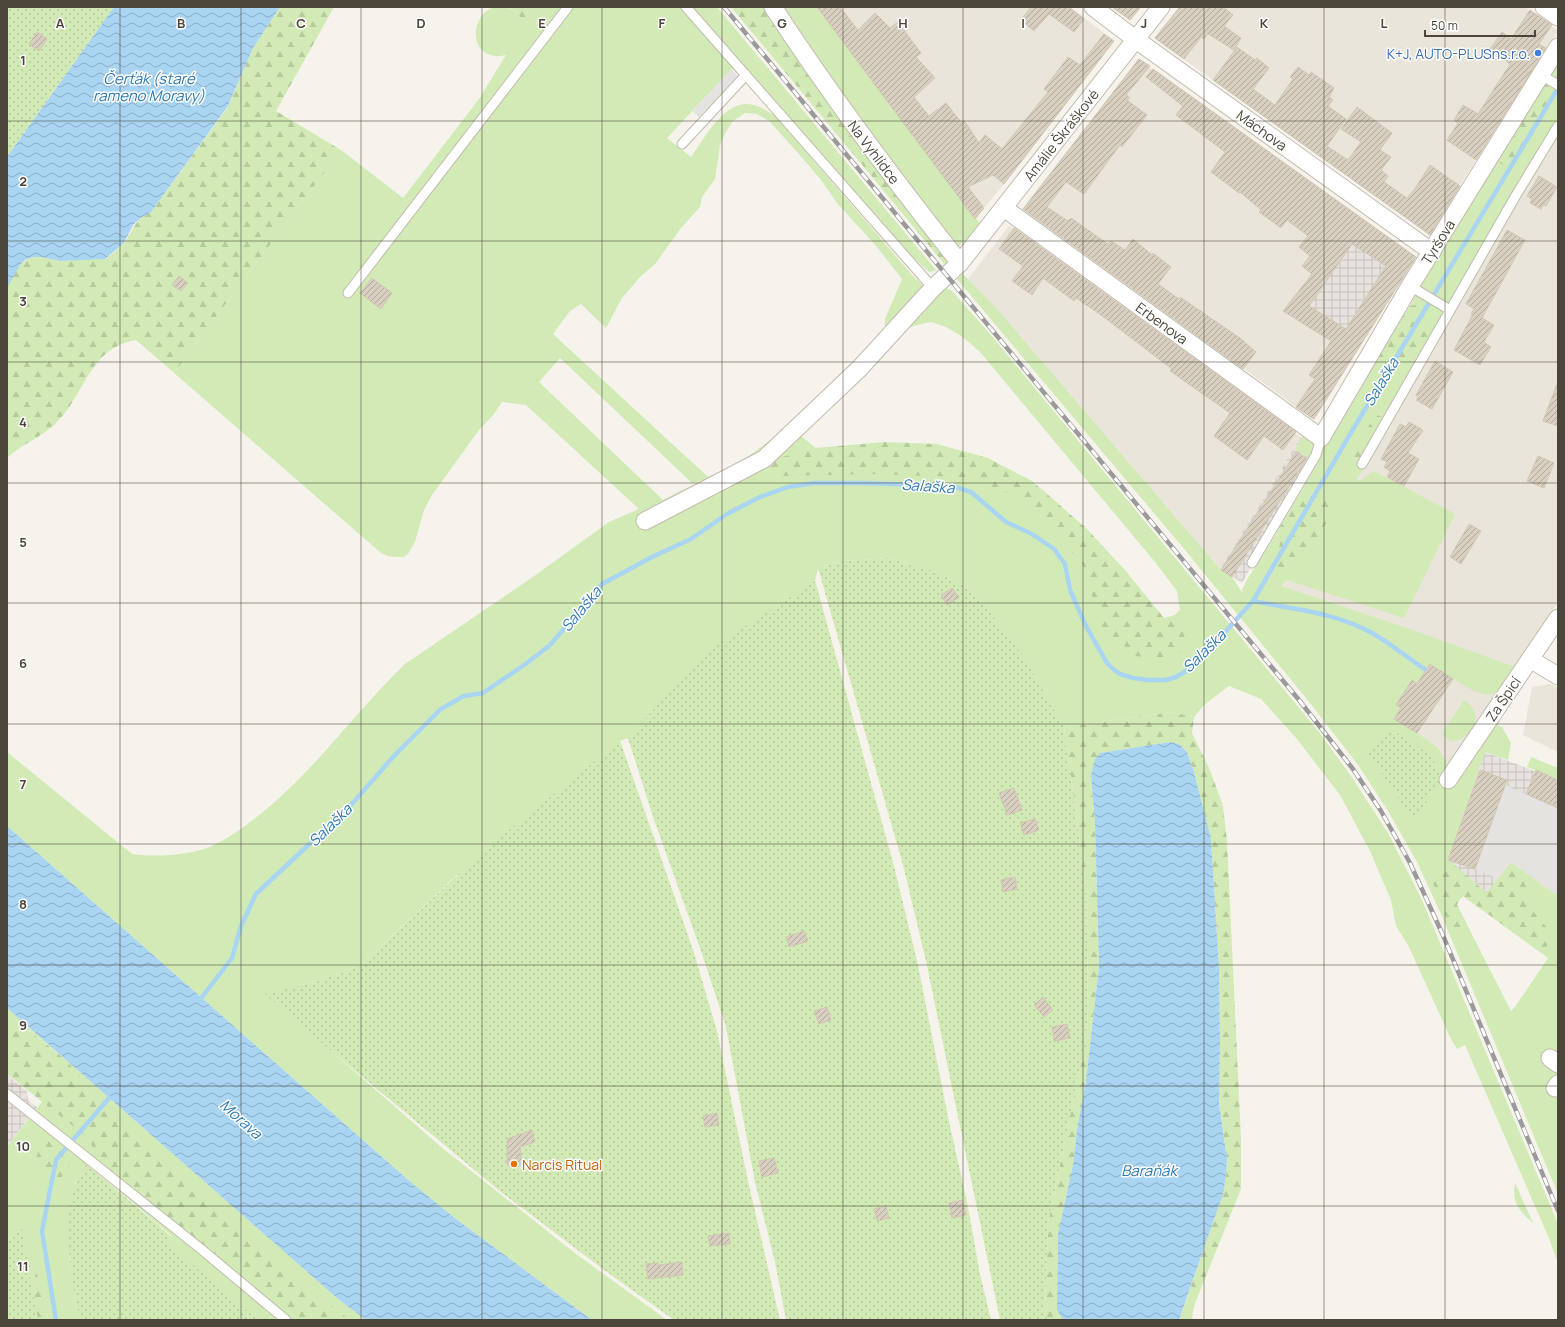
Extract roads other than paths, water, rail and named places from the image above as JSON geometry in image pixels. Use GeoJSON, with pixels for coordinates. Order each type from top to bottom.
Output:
{"type":"FeatureCollection","features":[{"type":"Feature","properties":{"kind":"street","name":"Na Vyhlídce"},"geometry":{"type":"LineString","coordinates":[[773,7],[813,69],[859,132],[960,263]]}},
{"type":"Feature","properties":{"kind":"street","name":"Máchova"},"geometry":{"type":"LineString","coordinates":[[1093,7],[1135,39],[1432,252]]}},
{"type":"Feature","properties":{"kind":"street","name":"Amálie Škráškové"},"geometry":{"type":"LineString","coordinates":[[960,263],[1160,7]]}},
{"type":"Feature","properties":{"kind":"street"},"geometry":{"type":"LineString","coordinates":[[1544,7],[1558,17]]}},
{"type":"Feature","properties":{"kind":"street","name":"Tyršova"},"geometry":{"type":"LineString","coordinates":[[1320,438],[1417,290],[1432,252],[1551,80],[1558,47]]}},
{"type":"Feature","properties":{"kind":"street","name":"Erbenova"},"geometry":{"type":"LineString","coordinates":[[1004,208],[1320,438]]}},
{"type":"Feature","properties":{"kind":"street"},"geometry":{"type":"LineString","coordinates":[[645,521],[764,459],[859,369],[933,288],[960,263]]}},
{"type":"Feature","properties":{"kind":"street","name":"Za Špicí"},"geometry":{"type":"LineString","coordinates":[[1448,780],[1558,618]]}},
{"type":"Feature","properties":{"kind":"street"},"geometry":{"type":"LineString","coordinates":[[1530,659],[1558,676]]}},
{"type":"Feature","properties":{"kind":"lane"},"geometry":{"type":"LineString","coordinates":[[348,293],[568,7]]}},
{"type":"Feature","properties":{"kind":"lane"},"geometry":{"type":"LineString","coordinates":[[686,7],[933,288]]}},
{"type":"Feature","properties":{"kind":"lane"},"geometry":{"type":"LineString","coordinates":[[682,144],[746,75]]}},
{"type":"Feature","properties":{"kind":"lane"},"geometry":{"type":"LineString","coordinates":[[1362,464],[1515,197],[1558,126]]}},
{"type":"Feature","properties":{"kind":"lane"},"geometry":{"type":"LineString","coordinates":[[1417,290],[1450,310]]}},
{"type":"Feature","properties":{"kind":"lane"},"geometry":{"type":"LineString","coordinates":[[1252,563],[1316,455],[1320,438]]}},
{"type":"Feature","properties":{"kind":"lane"},"geometry":{"type":"LineString","coordinates":[[7,1094],[196,1244],[286,1320]]}},
{"type":"Feature","properties":{"kind":"water","name":"Čerťák (staré rameno Moravy)"},"geometry":{"type":"Polygon","coordinates":[[[114,7],[280,7],[253,48],[228,106],[151,212],[133,225],[124,243],[105,259],[60,261],[33,257],[25,260],[20,265],[7,288],[7,157],[114,7]]]}},
{"type":"Feature","properties":{"kind":"water","name":"Baraňák"},"geometry":{"type":"Polygon","coordinates":[[[1170,742],[1179,744],[1187,752],[1194,772],[1211,839],[1219,969],[1219,1103],[1227,1159],[1224,1191],[1179,1320],[1063,1320],[1057,1310],[1058,1234],[1073,1165],[1077,1130],[1086,1080],[1099,967],[1095,823],[1091,775],[1095,759],[1100,753],[1170,742]]]}},
{"type":"Feature","properties":{"kind":"water","name":"Morava"},"geometry":{"type":"Polygon","coordinates":[[[7,826],[407,1179],[456,1219],[592,1320],[366,1320],[338,1299],[7,1008],[7,826]]]}},
{"type":"Feature","properties":{"kind":"waterway","name":"Salaška"},"geometry":{"type":"LineString","coordinates":[[199,1001],[232,958],[241,926],[256,894],[350,806],[394,756],[441,709],[464,696],[483,693],[527,663],[550,645],[602,584],[652,557],[691,539],[727,514],[760,497],[788,487],[814,483],[862,483],[952,486],[971,492],[1006,522],[1032,534],[1054,549],[1065,564],[1070,590],[1086,626],[1107,663],[1113,669],[1120,674],[1148,680],[1165,680],[1176,677],[1186,671],[1205,654],[1253,601],[1349,436],[1558,88]]}},
{"type":"Feature","properties":{"kind":"waterway"},"geometry":{"type":"LineString","coordinates":[[1253,601],[1314,612],[1358,626],[1393,646],[1426,670]]}},
{"type":"Feature","properties":{"kind":"waterway"},"geometry":{"type":"LineString","coordinates":[[56,1320],[42,1231],[56,1160],[109,1098]]}},
{"type":"Feature","properties":{"kind":"railway"},"geometry":{"type":"LineString","coordinates":[[724,7],[1299,700],[1353,769],[1381,811],[1410,863],[1442,933],[1558,1211]]}},
{"type":"Feature","properties":{"kind":"place","name":"K+J, AUTO-PLUSns.r.o."},"geometry":{"type":"Point","coordinates":[1538,53]}},
{"type":"Feature","properties":{"kind":"place","name":"Narcis Ritual"},"geometry":{"type":"Point","coordinates":[514,1164]}}]}
